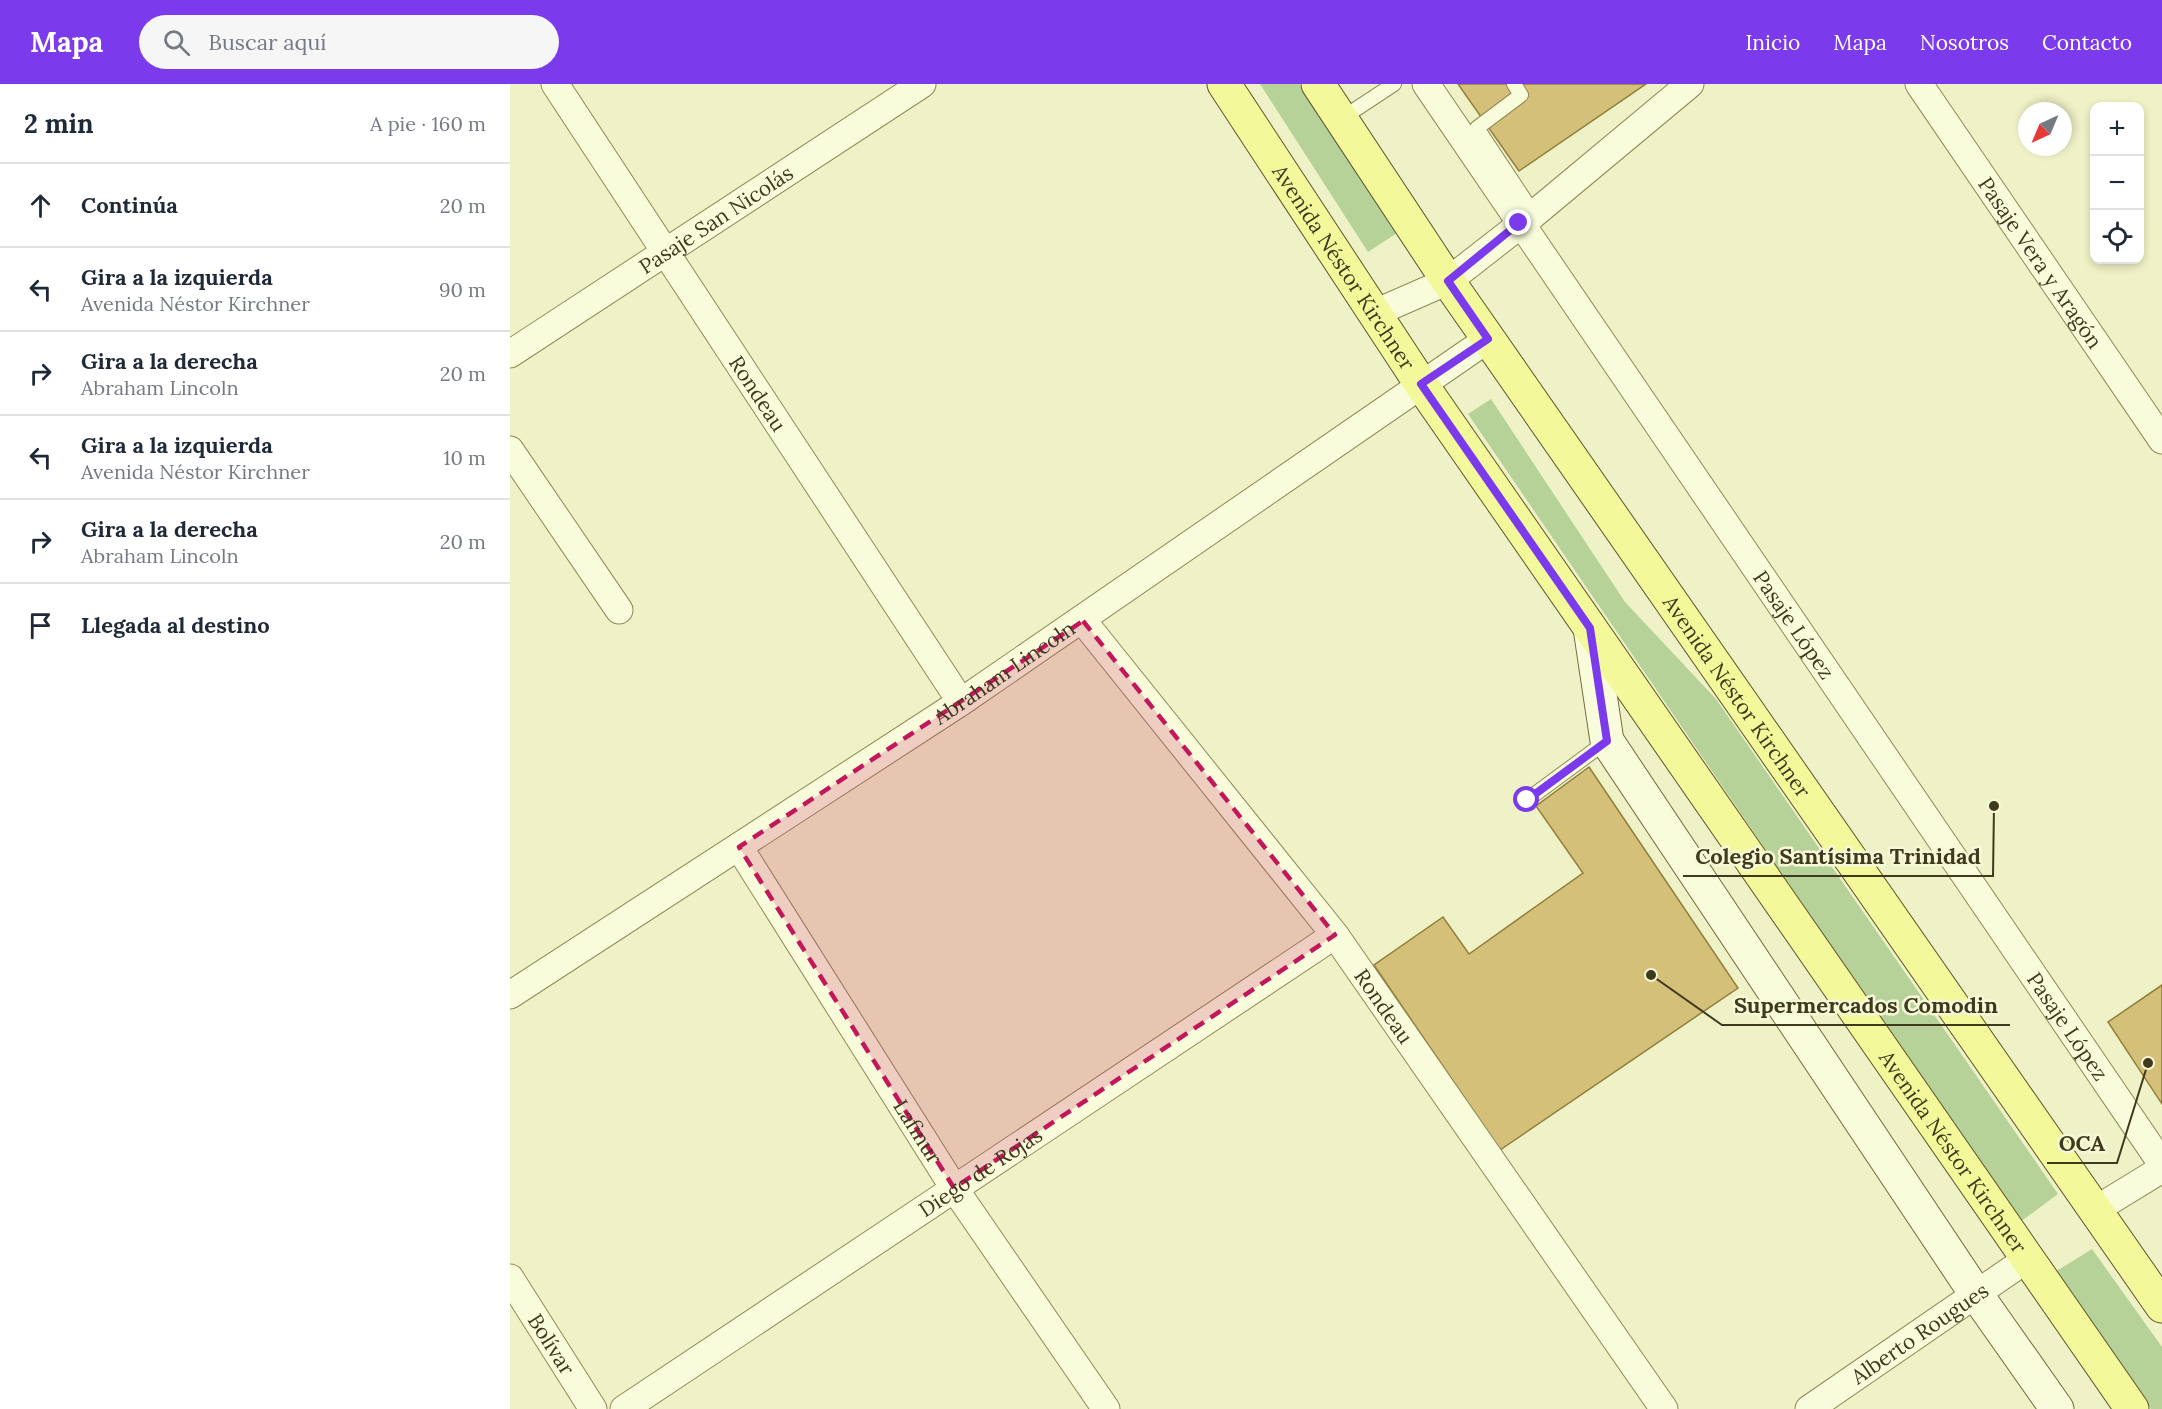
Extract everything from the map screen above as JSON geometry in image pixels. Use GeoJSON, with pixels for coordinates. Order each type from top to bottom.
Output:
{"type":"FeatureCollection","features":[{"type":"Feature","properties":{"kind":"main road","name":"Avenida Néstor Kirchner"},"geometry":{"type":"LineString","coordinates":[[1224,84],[1421,384],[2132,1409]]}},
{"type":"Feature","properties":{"kind":"main road","name":"Avenida Néstor Kirchner"},"geometry":{"type":"LineString","coordinates":[[1318,84],[1488,339],[2162,1306]]}},
{"type":"Feature","properties":{"kind":"main road","name":"Avenida Néstor Kirchner"},"geometry":{"type":"LineString","coordinates":[[1590,628],[1607,741],[1976,1294],[2057,1409]]}},
{"type":"Feature","properties":{"kind":"street","name":"Rondeau"},"geometry":{"type":"LineString","coordinates":[[555,84],[961,702]]}},
{"type":"Feature","properties":{"kind":"street","name":"Pasaje San Nicolás"},"geometry":{"type":"LineString","coordinates":[[510,354],[922,84]]}},
{"type":"Feature","properties":{"kind":"street","name":"Pasaje López"},"geometry":{"type":"LineString","coordinates":[[1426,84],[1527,219],[2162,1166]]}},
{"type":"Feature","properties":{"kind":"street"},"geometry":{"type":"LineString","coordinates":[[1375,313],[1448,281],[1690,84]]}},
{"type":"Feature","properties":{"kind":"street","name":"Pasaje Vera y Aragón"},"geometry":{"type":"LineString","coordinates":[[1919,84],[2162,440]]}},
{"type":"Feature","properties":{"kind":"street","name":"Abraham Lincoln"},"geometry":{"type":"LineString","coordinates":[[510,995],[1083,621],[1488,339]]}},
{"type":"Feature","properties":{"kind":"street"},"geometry":{"type":"LineString","coordinates":[[510,450],[619,610]]}},
{"type":"Feature","properties":{"kind":"street","name":"Rondeau"},"geometry":{"type":"LineString","coordinates":[[1083,621],[1335,935],[1664,1409]]}},
{"type":"Feature","properties":{"kind":"street","name":"Lafinur"},"geometry":{"type":"LineString","coordinates":[[739,847],[954,1188],[1106,1409]]}},
{"type":"Feature","properties":{"kind":"street","name":"Diego de Rojas"},"geometry":{"type":"LineString","coordinates":[[624,1409],[1335,935]]}},
{"type":"Feature","properties":{"kind":"street"},"geometry":{"type":"LineString","coordinates":[[2095,1210],[2162,1166]]}},
{"type":"Feature","properties":{"kind":"street","name":"Alberto Rougues"},"geometry":{"type":"LineString","coordinates":[[1809,1409],[2027,1258]]}},
{"type":"Feature","properties":{"kind":"street","name":"Bolívar"},"geometry":{"type":"LineString","coordinates":[[510,1278],[593,1409]]}},
{"type":"Feature","properties":{"kind":"lane"},"geometry":{"type":"LineString","coordinates":[[1341,119],[1394,84]]}},
{"type":"Feature","properties":{"kind":"lane"},"geometry":{"type":"LineString","coordinates":[[1514,84],[1521,95],[1477,128],[1527,219]]}},
{"type":"Feature","properties":{"kind":"lane"},"geometry":{"type":"LineString","coordinates":[[1527,800],[1607,741]]}},
{"type":"Feature","properties":{"kind":"highlighted area"},"geometry":{"type":"Polygon","coordinates":[[[1083,621],[1335,935],[954,1188],[739,847],[1083,621]]]}},
{"type":"Feature","properties":{"kind":"green space"},"geometry":{"type":"Polygon","coordinates":[[[1260,84],[1299,84],[1397,233],[1368,252],[1260,84]]]}},
{"type":"Feature","properties":{"kind":"green space"},"geometry":{"type":"Polygon","coordinates":[[[1491,399],[1625,602],[1716,699],[2058,1194],[2020,1222],[1468,414],[1491,399]]]}},
{"type":"Feature","properties":{"kind":"green space"},"geometry":{"type":"Polygon","coordinates":[[[2092,1249],[2162,1347],[2162,1409],[2151,1409],[2055,1272],[2092,1249]]]}},
{"type":"Feature","properties":{"kind":"building"},"geometry":{"type":"Polygon","coordinates":[[[1458,84],[1646,84],[1519,171],[1458,84]]]}},
{"type":"Feature","properties":{"kind":"building"},"geometry":{"type":"Polygon","coordinates":[[[1589,767],[1738,988],[1500,1150],[1374,965],[1443,917],[1469,954],[1583,873],[1536,806],[1589,767]]]}},
{"type":"Feature","properties":{"kind":"building"},"geometry":{"type":"Polygon","coordinates":[[[2162,985],[2162,1104],[2108,1022],[2162,985]]]}},
{"type":"Feature","properties":{"kind":"place","name":"Colegio Santísima Trinidad"},"geometry":{"type":"Point","coordinates":[1994,806]}},
{"type":"Feature","properties":{"kind":"place","name":"Supermercados Comodin"},"geometry":{"type":"Point","coordinates":[1651,975]}},
{"type":"Feature","properties":{"kind":"place","name":"OCA"},"geometry":{"type":"Point","coordinates":[2148,1063]}},
{"type":"Feature","properties":{"kind":"route"},"geometry":{"type":"LineString","coordinates":[[1519,223],[1448,281],[1488,339],[1421,384],[1590,628],[1607,741],[1527,800]]}}]}
